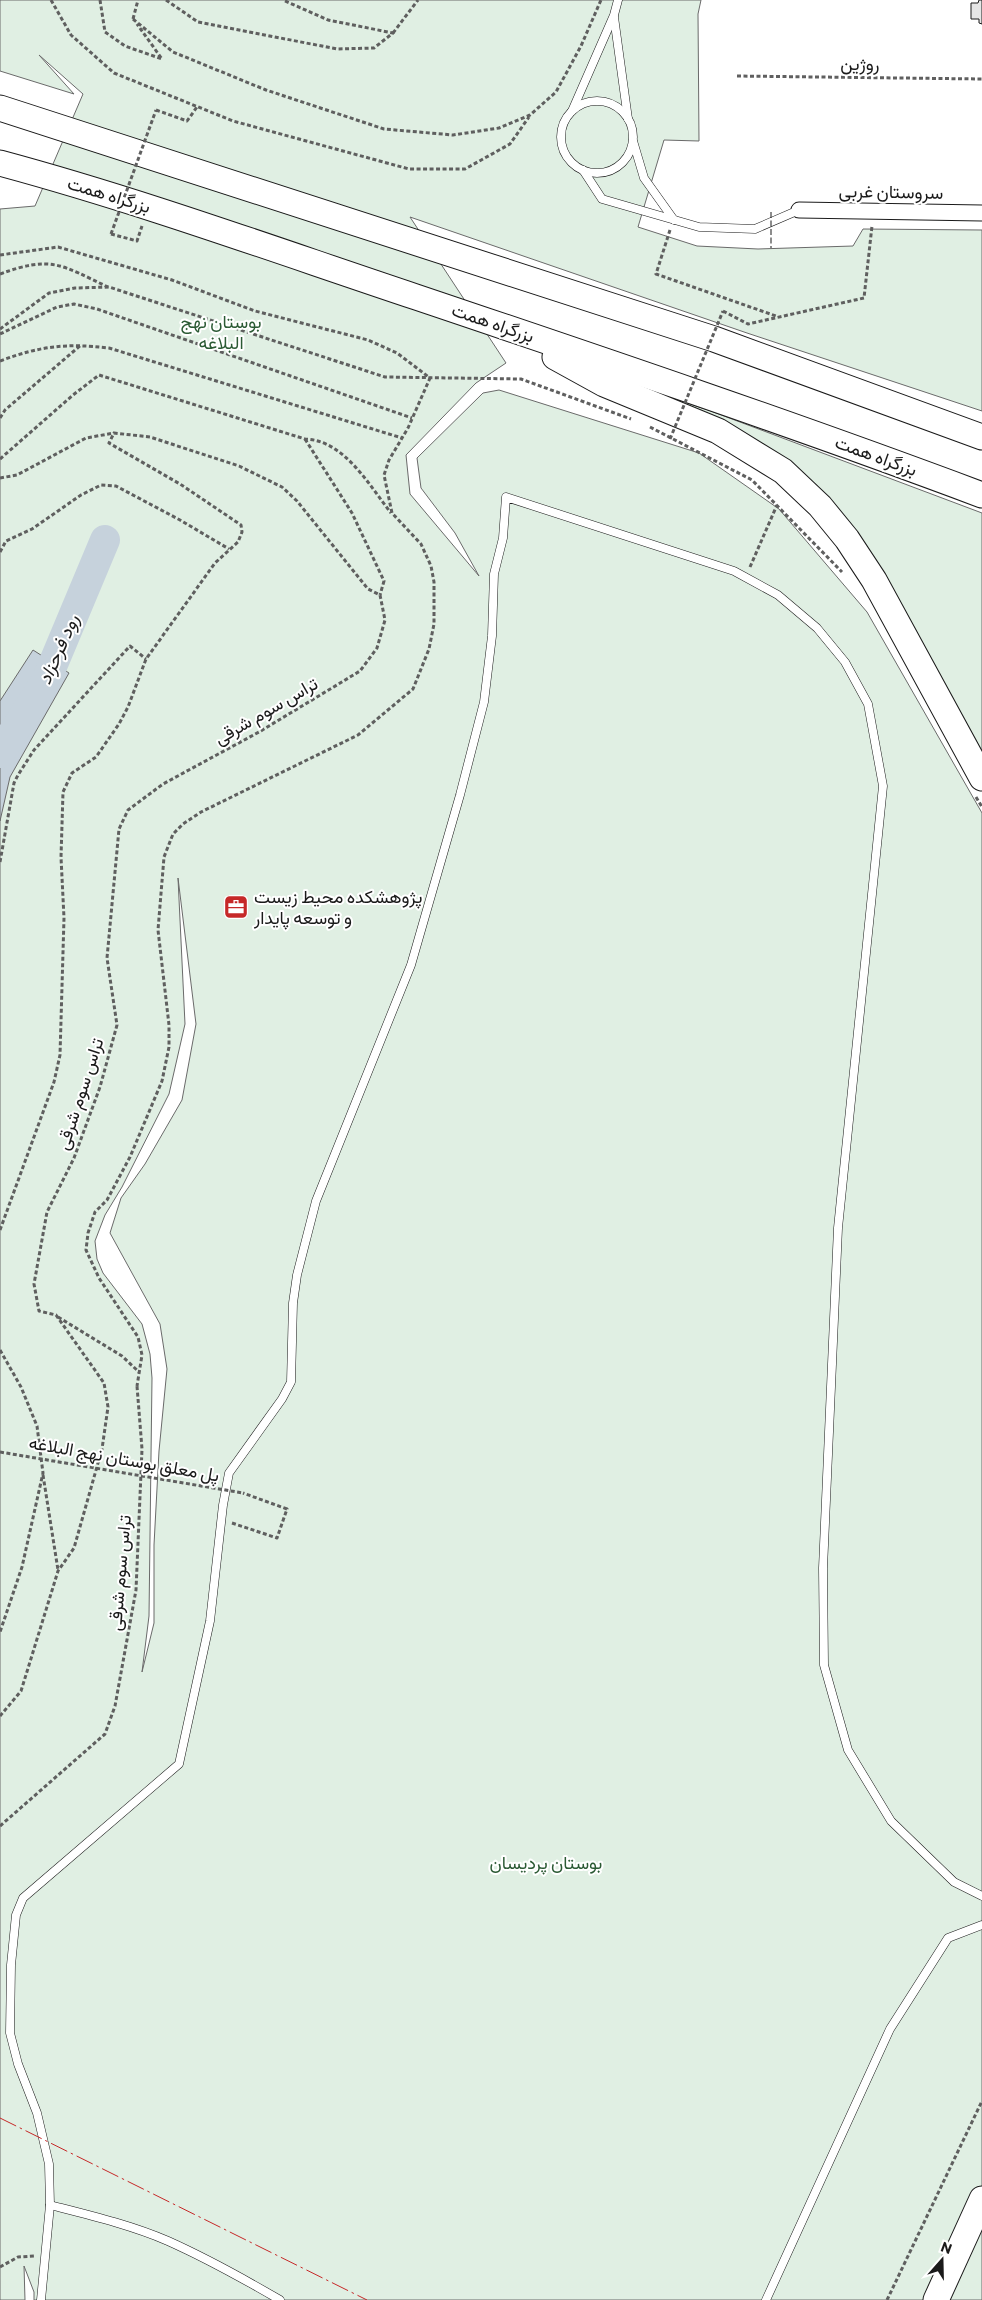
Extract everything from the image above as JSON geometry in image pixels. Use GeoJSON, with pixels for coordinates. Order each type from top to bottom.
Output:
{"type":"FeatureCollection","features":[{"type":"Feature","properties":{"kind":"highway"},"geometry":{"type":"LineString","coordinates":[[0,108],[714,339],[982,437]]}},
{"type":"Feature","properties":{"kind":"highway","name":"بزرگراه همت"},"geometry":{"type":"LineString","coordinates":[[0,162],[148,207],[494,324],[843,443],[982,495]]}},
{"type":"Feature","properties":{"kind":"highway"},"geometry":{"type":"LineString","coordinates":[[494,324],[604,384],[718,431],[782,471],[803,489],[834,522],[860,557],[978,785]]}},
{"type":"Feature","properties":{"kind":"highway"},"geometry":{"type":"LineString","coordinates":[[936,2300],[982,2199]]}},
{"type":"Feature","properties":{"kind":"street","name":"سروستان غربی"},"geometry":{"type":"LineString","coordinates":[[799,210],[982,213]]}},
{"type":"Feature","properties":{"kind":"lane"},"geometry":{"type":"LineString","coordinates":[[618,0],[614,15],[570,114],[564,123],[562,145],[567,156],[574,164],[583,170],[594,173],[616,168],[628,156],[633,140]]}},
{"type":"Feature","properties":{"kind":"lane"},"geometry":{"type":"LineString","coordinates":[[614,15],[628,119],[644,178],[674,220]]}},
{"type":"Feature","properties":{"kind":"lane"},"geometry":{"type":"LineString","coordinates":[[570,114],[584,104],[601,102],[612,104],[628,119]]}},
{"type":"Feature","properties":{"kind":"lane"},"geometry":{"type":"LineString","coordinates":[[583,170],[602,199],[698,227],[755,229],[799,210]]}},
{"type":"Feature","properties":{"kind":"lane"},"geometry":{"type":"LineString","coordinates":[[42,2300],[50,2205],[49,2164],[37,2113],[18,2064],[10,2033],[11,1965],[16,1914],[23,1898],[179,1764],[210,1621],[221,1519],[229,1473],[282,1399],[291,1382],[293,1303],[297,1275],[316,1201],[411,965],[484,702],[492,636],[494,574],[502,538],[506,497],[734,571],[778,595],[817,628],[845,662],[868,704],[883,786],[838,1228],[822,1568],[824,1665],[848,1750],[891,1820],[954,1882],[982,1896]]}},
{"type":"Feature","properties":{"kind":"lane"},"geometry":{"type":"LineString","coordinates":[[766,2300],[890,2028],[948,1938],[982,1925]]}},
{"type":"Feature","properties":{"kind":"lane"},"geometry":{"type":"LineString","coordinates":[[50,2205],[96,2217],[167,2240],[244,2279],[280,2300]]}},
{"type":"Feature","properties":{"kind":"path"},"geometry":{"type":"LineString","coordinates":[[51,0],[71,35],[114,73],[233,121],[409,169],[465,169],[510,144],[530,115],[556,92],[582,46],[601,0]]}},
{"type":"Feature","properties":{"kind":"path"},"geometry":{"type":"LineString","coordinates":[[100,0],[105,32],[126,46],[162,59],[133,18]]}},
{"type":"Feature","properties":{"kind":"path"},"geometry":{"type":"LineString","coordinates":[[133,18],[138,0]]}},
{"type":"Feature","properties":{"kind":"path"},"geometry":{"type":"LineString","coordinates":[[166,0],[198,22],[337,49],[374,48],[393,33],[418,0]]}},
{"type":"Feature","properties":{"kind":"path"},"geometry":{"type":"LineString","coordinates":[[282,0],[328,20],[393,33]]}},
{"type":"Feature","properties":{"kind":"path"},"geometry":{"type":"LineString","coordinates":[[133,18],[173,52],[266,90],[384,129],[453,135],[499,128],[530,115]]}},
{"type":"Feature","properties":{"kind":"path","name":"روژین"},"geometry":{"type":"LineString","coordinates":[[737,76],[982,79]]}},
{"type":"Feature","properties":{"kind":"path"},"geometry":{"type":"LineString","coordinates":[[136,241],[112,234],[156,110],[188,120],[197,107]]}},
{"type":"Feature","properties":{"kind":"path"},"geometry":{"type":"LineString","coordinates":[[845,575],[752,480],[646,425],[670,439],[723,311],[748,324],[864,298],[874,211]]}},
{"type":"Feature","properties":{"kind":"path"},"geometry":{"type":"LineString","coordinates":[[674,220],[656,274],[778,317]]}},
{"type":"Feature","properties":{"kind":"path"},"geometry":{"type":"LineString","coordinates":[[0,255],[58,247],[172,280],[255,311],[368,340],[397,353],[430,378]]}},
{"type":"Feature","properties":{"kind":"path"},"geometry":{"type":"LineString","coordinates":[[0,274],[44,262],[60,264],[109,287],[385,377],[521,378],[637,422]]}},
{"type":"Feature","properties":{"kind":"path"},"geometry":{"type":"LineString","coordinates":[[0,329],[49,293],[75,288],[109,287]]}},
{"type":"Feature","properties":{"kind":"path"},"geometry":{"type":"LineString","coordinates":[[0,334],[57,307],[74,304],[97,309],[412,418]]}},
{"type":"Feature","properties":{"kind":"path"},"geometry":{"type":"LineString","coordinates":[[0,361],[32,349],[81,345],[109,348],[138,355],[402,438]]}},
{"type":"Feature","properties":{"kind":"path"},"geometry":{"type":"LineString","coordinates":[[0,418],[5,410],[81,345]]}},
{"type":"Feature","properties":{"kind":"path"},"geometry":{"type":"LineString","coordinates":[[0,459],[73,395],[99,376],[305,439],[316,439],[348,459],[392,513],[421,544],[434,582],[434,624],[429,649],[413,689],[358,735],[200,812],[183,824],[168,842],[164,857],[158,930],[169,1047],[162,1081],[130,1157],[107,1200],[95,1212],[88,1233],[86,1250],[99,1278],[138,1337],[142,1355],[137,1386]]}},
{"type":"Feature","properties":{"kind":"path"},"geometry":{"type":"LineString","coordinates":[[392,513],[384,475],[389,460],[412,418],[430,378]]}},
{"type":"Feature","properties":{"kind":"path"},"geometry":{"type":"LineString","coordinates":[[0,478],[17,475],[86,438],[114,433],[150,437],[239,466],[282,487],[297,501],[368,589],[380,595],[384,580],[352,513],[305,439]]}},
{"type":"Feature","properties":{"kind":"path"},"geometry":{"type":"LineString","coordinates":[[0,1230],[54,1082],[60,1055],[64,918],[61,857],[63,792],[72,772],[96,757],[119,724],[128,707],[146,659],[215,563],[238,542],[242,532],[241,526],[180,484],[109,443],[114,433]]}},
{"type":"Feature","properties":{"kind":"path"},"geometry":{"type":"LineString","coordinates":[[0,552],[6,541],[32,529],[81,495],[101,485],[116,486],[229,549]]}},
{"type":"Feature","properties":{"kind":"path"},"geometry":{"type":"LineString","coordinates":[[745,577],[777,505]]}},
{"type":"Feature","properties":{"kind":"path","name":"تراس سوم شرقی"},"geometry":{"type":"LineString","coordinates":[[0,1826],[105,1734],[115,1706],[136,1590],[142,1449],[137,1386],[139,1372],[122,1356],[56,1316],[39,1311],[34,1284],[47,1212],[74,1158],[100,1087],[117,1025],[107,958],[118,830],[128,810],[163,784],[259,732],[360,671],[377,648],[385,620],[380,595]]}},
{"type":"Feature","properties":{"kind":"path"},"geometry":{"type":"LineString","coordinates":[[0,862],[14,783],[34,750],[130,646],[146,659]]}},
{"type":"Feature","properties":{"kind":"path"},"geometry":{"type":"LineString","coordinates":[[978,785],[982,807]]}},
{"type":"Feature","properties":{"kind":"path","name":"تراس سوم شرقی"},"geometry":{"type":"LineString","coordinates":[[0,1716],[21,1691],[58,1571],[74,1548],[102,1449],[108,1407],[104,1383],[56,1316]]}},
{"type":"Feature","properties":{"kind":"path"},"geometry":{"type":"LineString","coordinates":[[0,1350],[21,1387],[37,1426],[58,1571]]}},
{"type":"Feature","properties":{"kind":"path","name":"پل معلق بوستان نهج البلاغه"},"geometry":{"type":"LineString","coordinates":[[0,1452],[243,1493],[287,1509],[277,1538],[221,1519]]}},
{"type":"Feature","properties":{"kind":"path"},"geometry":{"type":"LineString","coordinates":[[0,1632],[22,1567],[43,1473]]}},
{"type":"Feature","properties":{"kind":"path"},"geometry":{"type":"LineString","coordinates":[[886,2300],[982,2102]]}},
{"type":"Feature","properties":{"kind":"path"},"geometry":{"type":"LineString","coordinates":[[0,2267],[18,2257]]}},
{"type":"Feature","properties":{"kind":"green space","name":"بوستان پردیسان"},"geometry":{"type":"Polygon","coordinates":[[[0,0],[701,0],[698,14],[699,141],[664,140],[638,227],[697,246],[758,249],[853,246],[863,229],[982,230],[982,411],[747,333],[410,217],[506,363],[476,383],[406,455],[410,494],[479,576],[455,533],[421,488],[417,458],[483,393],[499,390],[699,453],[779,509],[867,612],[982,813],[982,2300],[34,2300],[34,2292],[24,2266],[25,2300],[0,2300],[0,209],[35,206],[83,94],[39,55],[74,94],[0,71],[0,0]],[[178,878],[185,1024],[169,1094],[122,1187],[105,1215],[95,1241],[97,1259],[103,1273],[142,1324],[150,1354],[152,1378],[149,1616],[142,1672],[154,1623],[154,1545],[159,1451],[167,1369],[160,1324],[110,1233],[121,1198],[145,1164],[182,1100],[196,1024],[178,878]]]}},
{"type":"Feature","properties":{"kind":"green space"},"geometry":{"type":"Polygon","coordinates":[[[592,371],[708,410],[982,513],[982,763],[831,508],[592,371]]]}},
{"type":"Feature","properties":{"kind":"shaded area"},"geometry":{"type":"Polygon","coordinates":[[[33,650],[69,673],[10,777],[0,821],[0,701],[33,650]]]}},
{"type":"Feature","properties":{"kind":"building"},"geometry":{"type":"Polygon","coordinates":[[[979,0],[982,0],[982,24],[979,23],[979,19],[971,19],[971,3],[978,3],[979,0]]]}},
{"type":"Feature","properties":{"kind":"waterway","name":"رود فرحزاد"},"geometry":{"type":"LineString","coordinates":[[0,753],[46,681],[105,540]]}},
{"type":"Feature","properties":{"kind":"fence"},"geometry":{"type":"LineString","coordinates":[[771,212],[771,248]]}},
{"type":"Feature","properties":{"kind":"power"},"geometry":{"type":"LineString","coordinates":[[0,2118],[367,2300]]}},
{"type":"Feature","properties":{"kind":"place","name":"پژوهشکده محیط زیست و توسعه پایدار"},"geometry":{"type":"Point","coordinates":[236,907]}},
{"type":"Feature","properties":{"kind":"park label","name":"بوستان نهج البلاغه"},"geometry":{"type":"Point","coordinates":[221,332]}}]}
